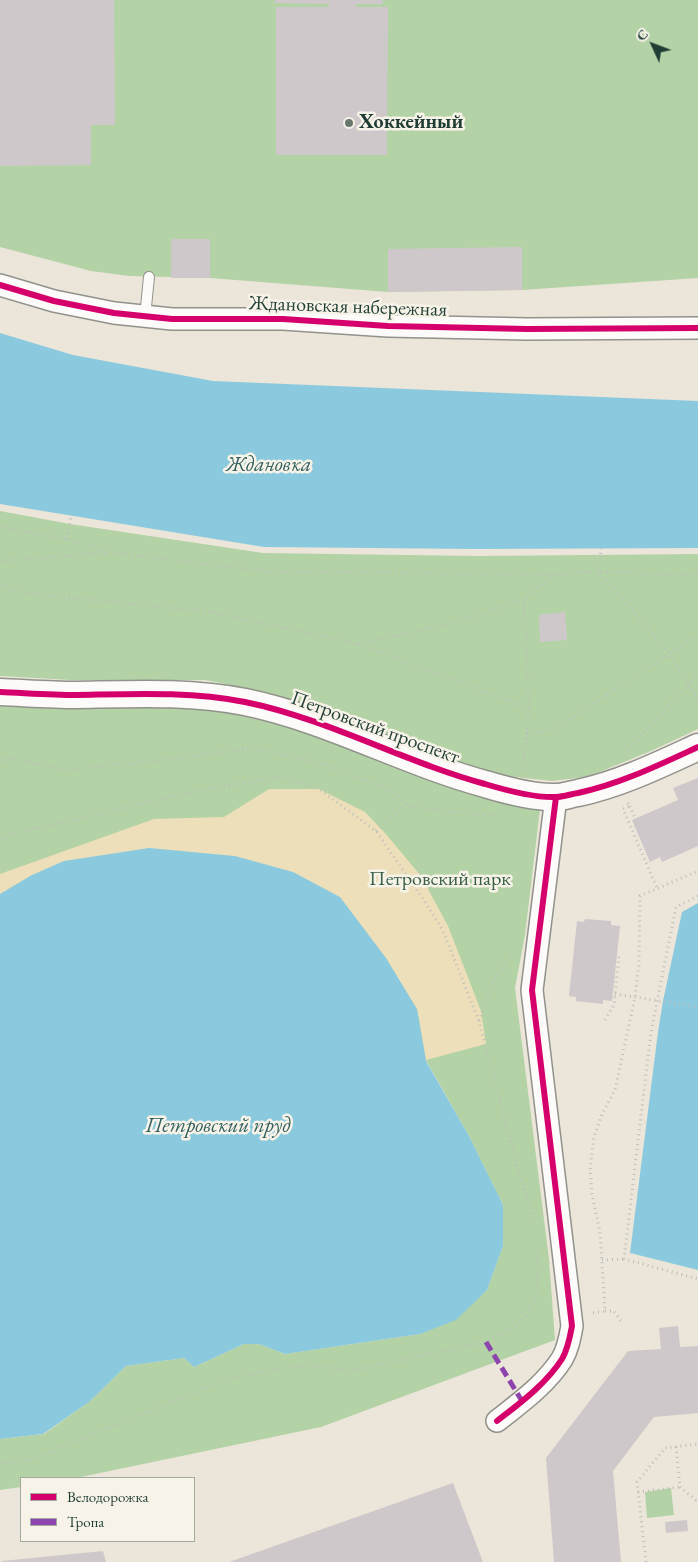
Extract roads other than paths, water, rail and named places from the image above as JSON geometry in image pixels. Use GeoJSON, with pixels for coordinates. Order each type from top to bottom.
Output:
{"type":"FeatureCollection","features":[{"type":"Feature","properties":{"kind":"street","name":"Ждановская набережная"},"geometry":{"type":"LineString","coordinates":[[0,285],[54,301],[114,313],[172,319],[284,319],[388,326],[527,329],[698,328]]}},
{"type":"Feature","properties":{"kind":"street","name":"Петровский проспект"},"geometry":{"type":"LineString","coordinates":[[0,692],[72,695],[175,693],[212,696],[247,702],[290,714],[429,767],[509,791],[556,797],[600,788],[698,747]]}},
{"type":"Feature","properties":{"kind":"street"},"geometry":{"type":"LineString","coordinates":[[497,1421],[550,1375],[562,1358],[569,1343],[572,1326],[532,990],[556,797]]}},
{"type":"Feature","properties":{"kind":"lane"},"geometry":{"type":"LineString","coordinates":[[145,317],[149,277]]}},
{"type":"Feature","properties":{"kind":"water","name":"Ждановка"},"geometry":{"type":"Polygon","coordinates":[[[0,333],[73,355],[213,381],[698,401],[698,548],[476,549],[264,547],[0,504],[0,333]]]}},
{"type":"Feature","properties":{"kind":"water","name":"Петровский пруд"},"geometry":{"type":"Polygon","coordinates":[[[149,848],[235,856],[293,872],[340,897],[386,958],[417,1009],[426,1061],[469,1136],[503,1205],[503,1246],[487,1290],[456,1320],[420,1334],[285,1354],[259,1344],[244,1344],[194,1367],[184,1358],[126,1366],[89,1402],[43,1434],[0,1439],[0,894],[32,875],[64,861],[149,848]]]}},
{"type":"Feature","properties":{"kind":"water"},"geometry":{"type":"Polygon","coordinates":[[[698,903],[698,1270],[630,1253],[663,1001],[682,912],[698,903]]]}},
{"type":"Feature","properties":{"kind":"place","name":"Хоккейный"},"geometry":{"type":"Point","coordinates":[349,123]}},
{"type":"Feature","properties":{"kind":"park label","name":"Петровский парк"},"geometry":{"type":"Point","coordinates":[440,880]}}]}
